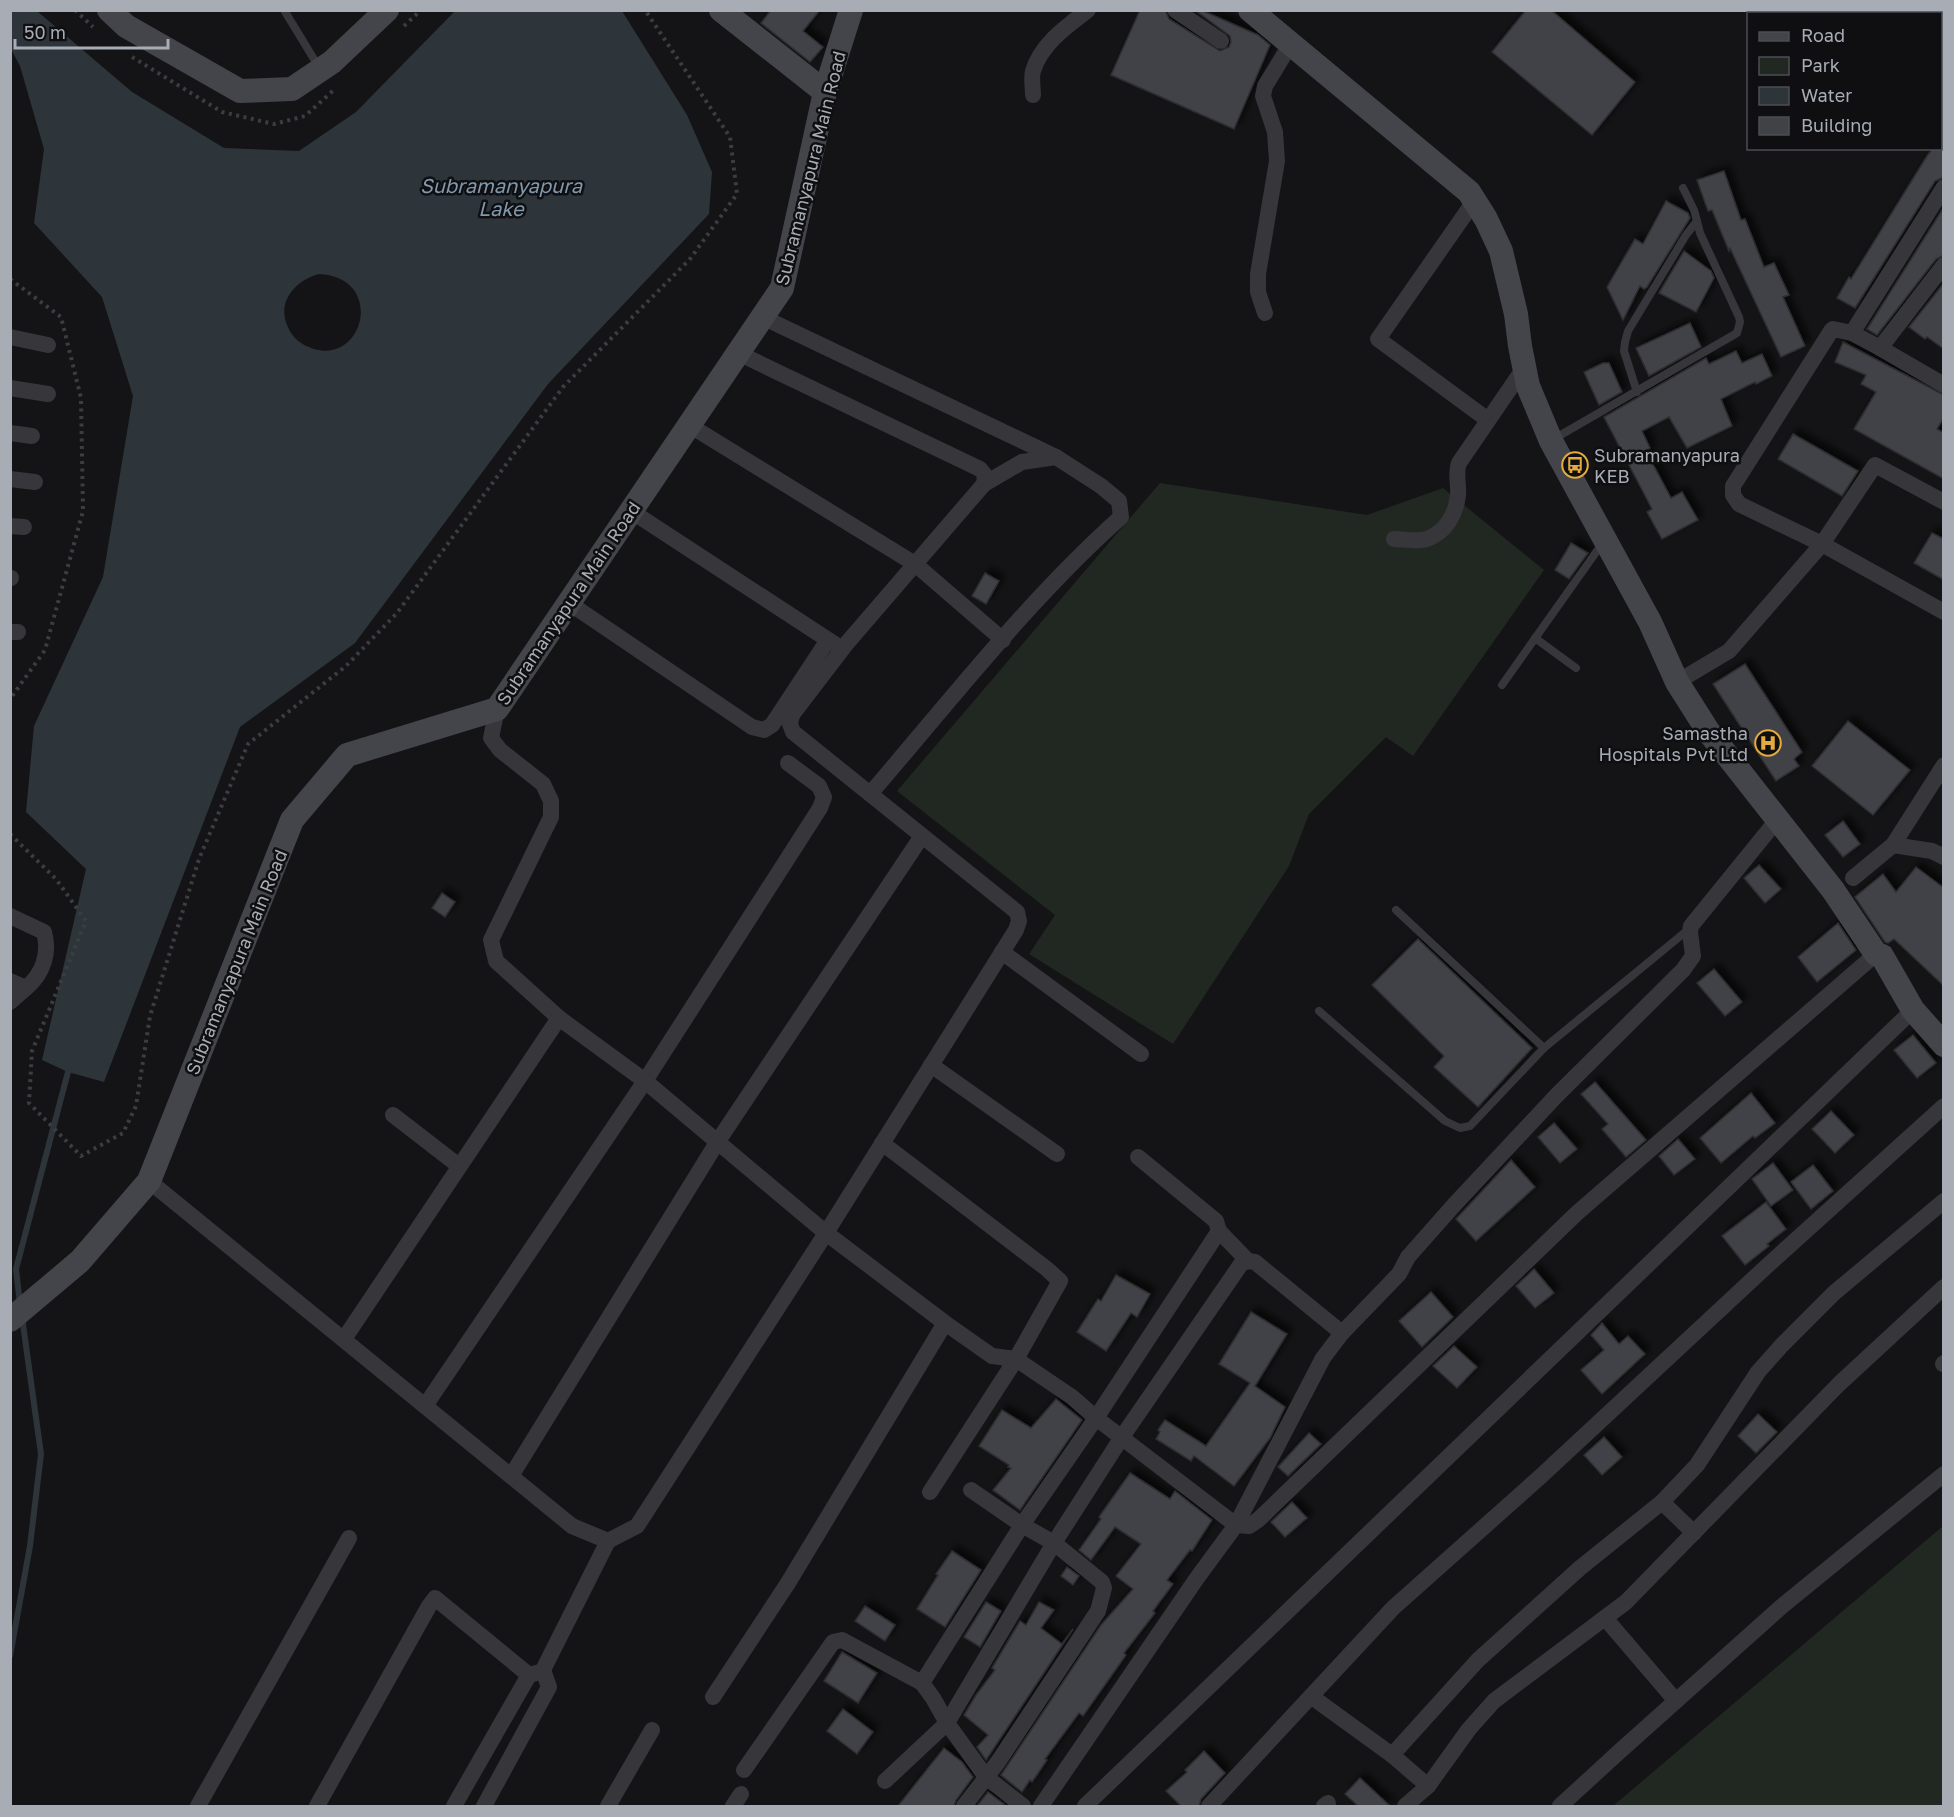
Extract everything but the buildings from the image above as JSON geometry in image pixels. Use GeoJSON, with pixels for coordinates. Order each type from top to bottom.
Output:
{"type":"FeatureCollection","features":[{"type":"Feature","properties":{"kind":"street"},"geometry":{"type":"LineString","coordinates":[[109,10],[126,26],[240,91],[292,89],[332,62],[387,10]]}},
{"type":"Feature","properties":{"kind":"street"},"geometry":{"type":"LineString","coordinates":[[721,10],[825,92]]}},
{"type":"Feature","properties":{"kind":"street","name":"Subramanyapura Main Road"},"geometry":{"type":"LineString","coordinates":[[10,1320],[80,1261],[149,1181],[292,820],[347,755],[497,709],[782,288],[825,92],[851,10]]}},
{"type":"Feature","properties":{"kind":"street"},"geometry":{"type":"LineString","coordinates":[[1033,95],[1033,72],[1045,48],[1069,24],[1088,10]]}},
{"type":"Feature","properties":{"kind":"street"},"geometry":{"type":"LineString","coordinates":[[1175,10],[1221,41]]}},
{"type":"Feature","properties":{"kind":"street"},"geometry":{"type":"LineString","coordinates":[[1250,10],[1434,162],[1475,200],[1501,252],[1516,314],[1528,386],[1551,441],[1650,622],[1677,682],[1708,731],[1833,890],[1876,954],[1881,956],[1913,1010],[1944,1045]]}},
{"type":"Feature","properties":{"kind":"street"},"geometry":{"type":"LineString","coordinates":[[1265,313],[1258,292],[1258,274],[1277,160],[1275,132],[1263,96],[1264,86],[1290,45]]}},
{"type":"Feature","properties":{"kind":"street"},"geometry":{"type":"LineString","coordinates":[[1852,333],[1944,188]]}},
{"type":"Feature","properties":{"kind":"street"},"geometry":{"type":"LineString","coordinates":[[1475,200],[1378,339],[1488,420]]}},
{"type":"Feature","properties":{"kind":"street"},"geometry":{"type":"LineString","coordinates":[[1880,348],[1944,265]]}},
{"type":"Feature","properties":{"kind":"street"},"geometry":{"type":"LineString","coordinates":[[762,317],[1056,457],[1101,486],[1119,501],[1121,517],[1086,548],[870,794]]}},
{"type":"Feature","properties":{"kind":"street"},"geometry":{"type":"LineString","coordinates":[[1942,382],[1852,333],[1833,329],[1733,486],[1733,495],[1738,504],[1822,544],[1944,612]]}},
{"type":"Feature","properties":{"kind":"street"},"geometry":{"type":"LineString","coordinates":[[10,337],[48,345]]}},
{"type":"Feature","properties":{"kind":"street"},"geometry":{"type":"LineString","coordinates":[[738,353],[980,469],[985,475],[984,484]]}},
{"type":"Feature","properties":{"kind":"street"},"geometry":{"type":"LineString","coordinates":[[1394,539],[1426,539],[1445,528],[1455,510],[1458,494],[1456,471],[1459,463],[1524,368]]}},
{"type":"Feature","properties":{"kind":"street"},"geometry":{"type":"LineString","coordinates":[[10,388],[48,394]]}},
{"type":"Feature","properties":{"kind":"street"},"geometry":{"type":"LineString","coordinates":[[689,425],[915,564],[1003,640]]}},
{"type":"Feature","properties":{"kind":"street"},"geometry":{"type":"LineString","coordinates":[[10,433],[32,436]]}},
{"type":"Feature","properties":{"kind":"street"},"geometry":{"type":"LineString","coordinates":[[568,603],[752,727],[764,730],[772,725],[835,645],[915,564],[984,484],[1022,462],[1056,457]]}},
{"type":"Feature","properties":{"kind":"street"},"geometry":{"type":"LineString","coordinates":[[1677,682],[1729,651],[1822,544],[1875,465],[1944,502]]}},
{"type":"Feature","properties":{"kind":"street"},"geometry":{"type":"LineString","coordinates":[[10,479],[35,482]]}},
{"type":"Feature","properties":{"kind":"street"},"geometry":{"type":"LineString","coordinates":[[631,512],[835,645]]}},
{"type":"Feature","properties":{"kind":"street"},"geometry":{"type":"LineString","coordinates":[[454,1806],[536,1673],[608,1541],[637,1526],[826,1233],[1016,930],[1019,921],[1017,912],[793,732],[790,724],[792,715],[835,645]]}},
{"type":"Feature","properties":{"kind":"street"},"geometry":{"type":"LineString","coordinates":[[497,709],[491,738],[501,750],[543,784],[551,801],[550,818],[491,940],[496,961],[558,1018],[645,1081],[826,1233],[992,1356],[1016,1359],[1072,1397],[1236,1526],[1249,1526],[1258,1520],[1577,1213],[1876,954]]}},
{"type":"Feature","properties":{"kind":"street"},"geometry":{"type":"LineString","coordinates":[[425,1406],[645,1081],[820,808],[824,797],[819,786],[788,763]]}},
{"type":"Feature","properties":{"kind":"street"},"geometry":{"type":"LineString","coordinates":[[1853,878],[1893,845],[1944,765]]}},
{"type":"Feature","properties":{"kind":"street"},"geometry":{"type":"LineString","coordinates":[[1041,1806],[1197,1578],[1236,1526],[1323,1358],[1342,1333],[1399,1274],[1408,1257],[1431,1231],[1548,1105],[1683,970],[1693,956],[1689,929],[1702,910],[1728,882],[1777,820]]}},
{"type":"Feature","properties":{"kind":"street"},"geometry":{"type":"LineString","coordinates":[[511,1476],[718,1141],[922,836]]}},
{"type":"Feature","properties":{"kind":"street"},"geometry":{"type":"LineString","coordinates":[[1893,845],[1932,851],[1944,857]]}},
{"type":"Feature","properties":{"kind":"street"},"geometry":{"type":"LineString","coordinates":[[10,915],[44,932],[46,941],[44,964],[32,982],[18,984],[10,1002]]}},
{"type":"Feature","properties":{"kind":"street"},"geometry":{"type":"LineString","coordinates":[[1002,952],[1142,1054]]}},
{"type":"Feature","properties":{"kind":"street"},"geometry":{"type":"LineString","coordinates":[[1085,1806],[1913,1010]]}},
{"type":"Feature","properties":{"kind":"street"},"geometry":{"type":"LineString","coordinates":[[344,1340],[558,1018]]}},
{"type":"Feature","properties":{"kind":"street"},"geometry":{"type":"LineString","coordinates":[[931,1065],[1057,1154]]}},
{"type":"Feature","properties":{"kind":"street"},"geometry":{"type":"LineString","coordinates":[[1209,1806],[1393,1608],[1540,1477],[1767,1266],[1944,1106]]}},
{"type":"Feature","properties":{"kind":"street"},"geometry":{"type":"LineString","coordinates":[[393,1115],[459,1166]]}},
{"type":"Feature","properties":{"kind":"street"},"geometry":{"type":"LineString","coordinates":[[882,1143],[1060,1281],[1016,1359],[930,1492]]}},
{"type":"Feature","properties":{"kind":"street"},"geometry":{"type":"LineString","coordinates":[[1138,1157],[1216,1221],[1219,1231],[1248,1262]]}},
{"type":"Feature","properties":{"kind":"street"},"geometry":{"type":"LineString","coordinates":[[149,1181],[572,1526],[608,1541]]}},
{"type":"Feature","properties":{"kind":"street"},"geometry":{"type":"LineString","coordinates":[[1392,1755],[1478,1660],[1580,1568],[1662,1502],[1697,1464],[1758,1372],[1782,1345],[1834,1293],[1944,1201]]}},
{"type":"Feature","properties":{"kind":"street"},"geometry":{"type":"LineString","coordinates":[[922,1683],[1022,1524],[1096,1418],[1219,1231]]}},
{"type":"Feature","properties":{"kind":"street"},"geometry":{"type":"LineString","coordinates":[[885,1781],[947,1724],[1054,1543],[1122,1437],[1241,1264],[1255,1262],[1342,1333]]}},
{"type":"Feature","properties":{"kind":"street"},"geometry":{"type":"LineString","coordinates":[[1406,1806],[1428,1786],[1469,1729],[1494,1701],[1626,1602],[1839,1384],[1944,1287]]}},
{"type":"Feature","properties":{"kind":"street"},"geometry":{"type":"LineString","coordinates":[[713,1697],[788,1583],[945,1323]]}},
{"type":"Feature","properties":{"kind":"street"},"geometry":{"type":"LineString","coordinates":[[1560,1806],[1781,1607],[1944,1474]]}},
{"type":"Feature","properties":{"kind":"street"},"geometry":{"type":"LineString","coordinates":[[964,1806],[998,1762],[1098,1611],[1104,1588],[1102,1582],[1054,1543],[971,1490]]}},
{"type":"Feature","properties":{"kind":"street"},"geometry":{"type":"LineString","coordinates":[[1662,1502],[1694,1533]]}},
{"type":"Feature","properties":{"kind":"street"},"geometry":{"type":"LineString","coordinates":[[198,1806],[349,1538]]}},
{"type":"Feature","properties":{"kind":"street"},"geometry":{"type":"LineString","coordinates":[[317,1806],[435,1598],[536,1673],[549,1687],[484,1806]]}},
{"type":"Feature","properties":{"kind":"street"},"geometry":{"type":"LineString","coordinates":[[1605,1618],[1676,1701]]}},
{"type":"Feature","properties":{"kind":"street"},"geometry":{"type":"LineString","coordinates":[[744,1770],[833,1642],[842,1640],[922,1683],[947,1724],[986,1777],[1023,1806]]}},
{"type":"Feature","properties":{"kind":"street"},"geometry":{"type":"LineString","coordinates":[[1312,1697],[1392,1755],[1428,1786]]}},
{"type":"Feature","properties":{"kind":"street"},"geometry":{"type":"LineString","coordinates":[[608,1806],[652,1730]]}},
{"type":"Feature","properties":{"kind":"lane"},"geometry":{"type":"LineString","coordinates":[[284,10],[320,70]]}},
{"type":"Feature","properties":{"kind":"lane"},"geometry":{"type":"LineString","coordinates":[[1551,441],[1737,333],[1739,317],[1700,234],[1694,210],[1683,188]]}},
{"type":"Feature","properties":{"kind":"lane"},"geometry":{"type":"LineString","coordinates":[[1637,392],[1624,351],[1628,331],[1697,221]]}},
{"type":"Feature","properties":{"kind":"lane"},"geometry":{"type":"LineString","coordinates":[[1502,685],[1606,538]]}},
{"type":"Feature","properties":{"kind":"lane"},"geometry":{"type":"LineString","coordinates":[[1535,638],[1576,668]]}},
{"type":"Feature","properties":{"kind":"lane"},"geometry":{"type":"LineString","coordinates":[[1396,909],[1544,1048]]}},
{"type":"Feature","properties":{"kind":"lane"},"geometry":{"type":"LineString","coordinates":[[1319,1011],[1445,1121],[1460,1128],[1470,1126],[1544,1048],[1689,929]]}},
{"type":"Feature","properties":{"kind":"path"},"geometry":{"type":"LineString","coordinates":[[10,834],[56,879],[86,921],[32,1051],[29,1103],[81,1155],[123,1133],[136,1106],[150,1016],[199,859],[248,744],[346,666],[397,613],[563,387],[690,259],[737,194],[730,137],[645,10]]}},
{"type":"Feature","properties":{"kind":"path"},"geometry":{"type":"LineString","coordinates":[[10,279],[61,316],[81,398],[83,511],[45,650],[10,699]]}},
{"type":"Feature","properties":{"kind":"green space"},"geometry":{"type":"Polygon","coordinates":[[[1160,483],[1367,515],[1443,488],[1544,570],[1413,756],[1386,737],[1309,814],[1289,866],[1173,1044],[1029,954],[1055,915],[897,791],[1160,483]]]}},
{"type":"Feature","properties":{"kind":"green space"},"geometry":{"type":"Polygon","coordinates":[[[1943,1526],[1943,1806],[1613,1806],[1943,1526]]]}},
{"type":"Feature","properties":{"kind":"water","name":"Subramanyapura Lake"},"geometry":{"type":"Polygon","coordinates":[[[10,11],[37,11],[132,92],[224,148],[299,151],[356,112],[455,11],[622,11],[687,115],[712,172],[709,214],[548,384],[355,643],[240,727],[104,1082],[68,1072],[42,1060],[86,869],[26,812],[34,726],[103,577],[133,396],[102,297],[34,223],[44,149],[20,66],[11,49],[10,11]],[[319,274],[311,277],[296,286],[287,300],[285,316],[289,330],[305,345],[314,349],[332,350],[346,344],[355,333],[360,318],[360,303],[353,289],[340,279],[319,274]]]}},
{"type":"Feature","properties":{"kind":"waterway"},"geometry":{"type":"LineString","coordinates":[[20,1304],[16,1269],[68,1072]]}},
{"type":"Feature","properties":{"kind":"waterway"},"geometry":{"type":"LineString","coordinates":[[10,1656],[30,1546],[41,1454],[22,1317]]}},
{"type":"Feature","properties":{"kind":"place","name":"Subramanyapura KEB"},"geometry":{"type":"Point","coordinates":[1575,465]}},
{"type":"Feature","properties":{"kind":"place","name":"Samastha Hospitals Pvt Ltd"},"geometry":{"type":"Point","coordinates":[1768,743]}}]}
